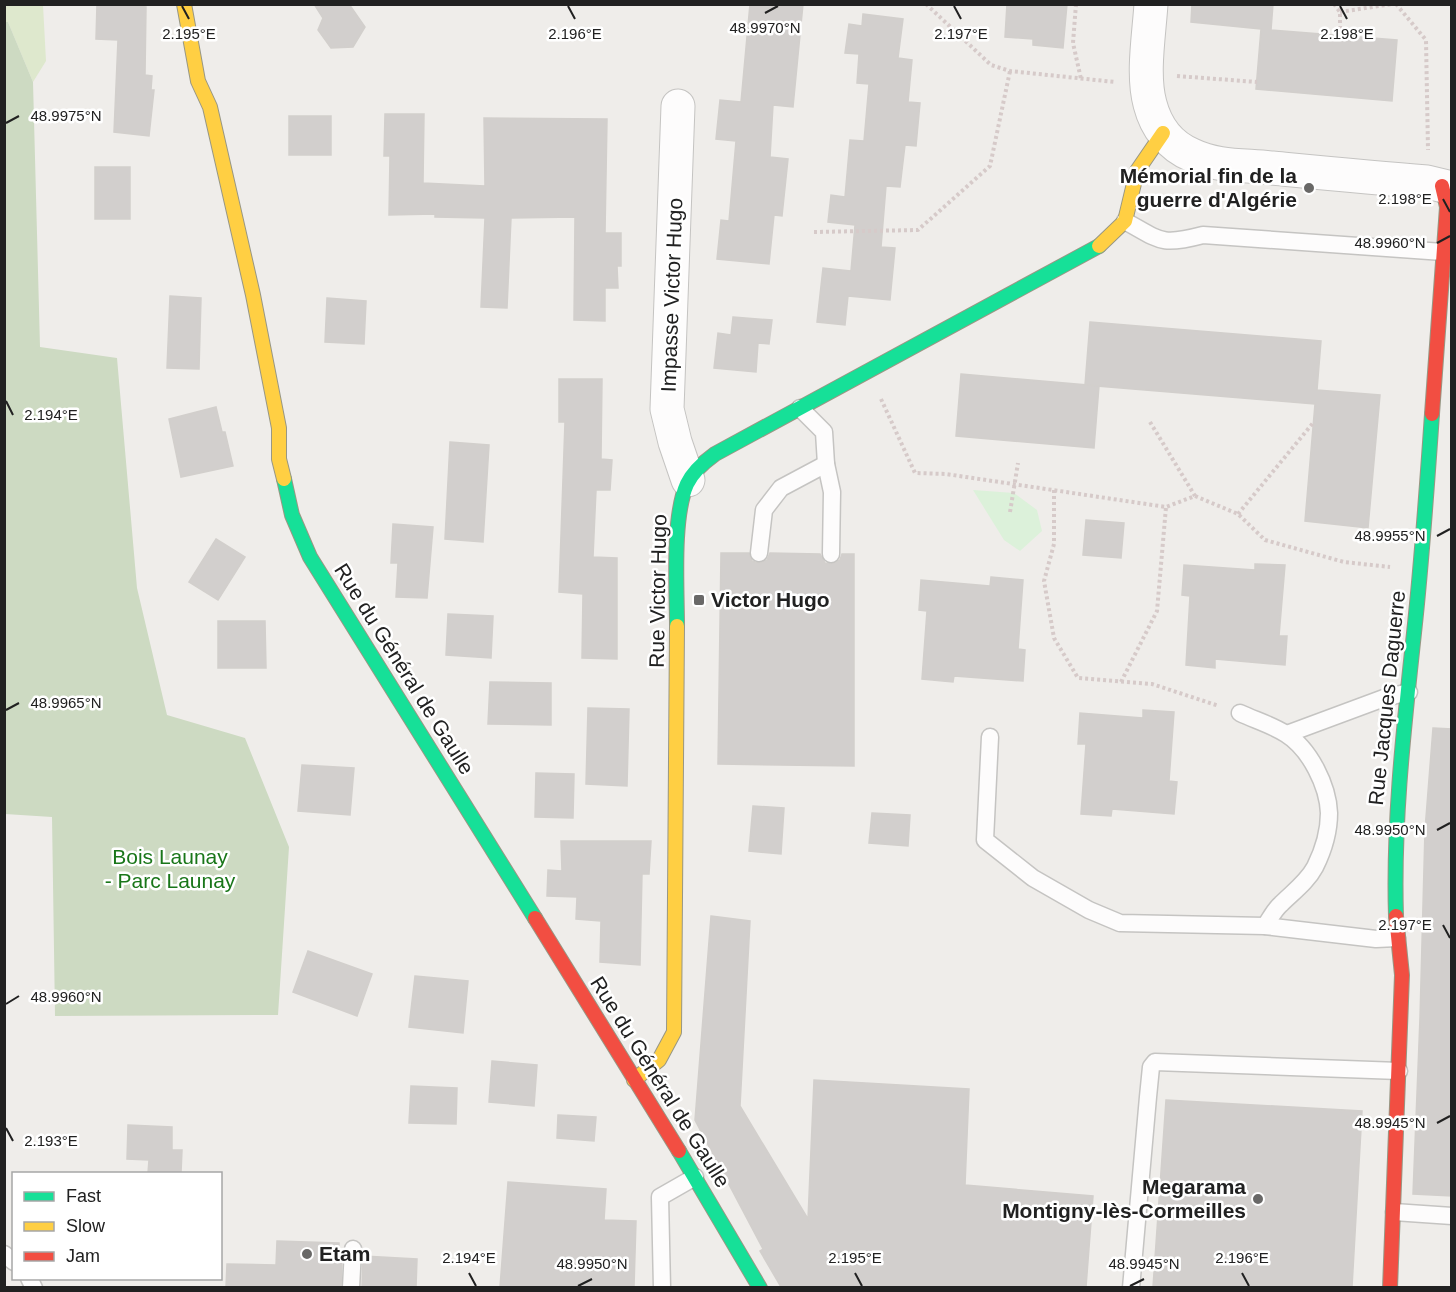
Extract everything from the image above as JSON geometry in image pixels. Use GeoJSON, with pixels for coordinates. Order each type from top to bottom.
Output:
{"type":"FeatureCollection","features":[{"type":"Feature","properties":{"kind":"street","name":"Rue du Général de Gaulle"},"geometry":{"type":"LineString","coordinates":[[184,4],[198,81],[210,107],[253,295],[279,428],[279,459],[292,515],[310,557],[695,1177],[760,1287]]}},
{"type":"Feature","properties":{"kind":"street"},"geometry":{"type":"LineString","coordinates":[[1151,4],[1146,80],[1150,105],[1163,134],[1175,146],[1210,162],[1448,185]]}},
{"type":"Feature","properties":{"kind":"street","name":"Impasse Victor Hugo"},"geometry":{"type":"LineString","coordinates":[[678,106],[668,409],[675,442],[688,480]]}},
{"type":"Feature","properties":{"kind":"street"},"geometry":{"type":"LineString","coordinates":[[1125,221],[1137,171],[1163,134]]}},
{"type":"Feature","properties":{"kind":"street","name":"Rue Jacques Daguerre"},"geometry":{"type":"LineString","coordinates":[[1390,1287],[1402,975],[1397,938],[1395,853],[1403,737],[1421,570],[1448,185]]}},
{"type":"Feature","properties":{"kind":"street","name":"Rue Victor Hugo"},"geometry":{"type":"LineString","coordinates":[[634,1080],[656,1066],[674,1032],[678,523],[683,493],[688,480],[701,464],[715,454],[1080,258],[1101,244],[1125,221]]}},
{"type":"Feature","properties":{"kind":"lane"},"geometry":{"type":"LineString","coordinates":[[1125,221],[1160,241],[1177,242],[1203,235],[1443,252]]}},
{"type":"Feature","properties":{"kind":"lane"},"geometry":{"type":"LineString","coordinates":[[800,408],[824,432],[826,464],[832,492],[831,554]]}},
{"type":"Feature","properties":{"kind":"lane"},"geometry":{"type":"LineString","coordinates":[[759,553],[764,510],[781,488],[826,464]]}},
{"type":"Feature","properties":{"kind":"lane"},"geometry":{"type":"LineString","coordinates":[[1287,735],[1384,698],[1409,692]]}},
{"type":"Feature","properties":{"kind":"lane"},"geometry":{"type":"LineString","coordinates":[[1240,713],[1287,735],[1303,749],[1324,788],[1329,812],[1326,837],[1315,867],[1300,888],[1279,905],[1265,926]]}},
{"type":"Feature","properties":{"kind":"lane"},"geometry":{"type":"LineString","coordinates":[[990,737],[985,840],[1033,878],[1089,910],[1120,923],[1265,926],[1376,939],[1397,938]]}},
{"type":"Feature","properties":{"kind":"lane"},"geometry":{"type":"LineString","coordinates":[[1131,1287],[1151,1067],[1155,1062],[1399,1071]]}},
{"type":"Feature","properties":{"kind":"lane"},"geometry":{"type":"LineString","coordinates":[[662,1287],[660,1197],[695,1177]]}},
{"type":"Feature","properties":{"kind":"lane"},"geometry":{"type":"LineString","coordinates":[[1394,1212],[1452,1216]]}},
{"type":"Feature","properties":{"kind":"lane"},"geometry":{"type":"LineString","coordinates":[[351,1287],[353,1249]]}},
{"type":"Feature","properties":{"kind":"path"},"geometry":{"type":"LineString","coordinates":[[926,4],[991,66],[1082,79],[1257,82]]}},
{"type":"Feature","properties":{"kind":"path"},"geometry":{"type":"LineString","coordinates":[[1076,4],[1073,43],[1082,79]]}},
{"type":"Feature","properties":{"kind":"path"},"geometry":{"type":"LineString","coordinates":[[1334,4],[1340,12],[1340,36]]}},
{"type":"Feature","properties":{"kind":"path"},"geometry":{"type":"LineString","coordinates":[[1340,12],[1394,4],[1426,40],[1428,157]]}},
{"type":"Feature","properties":{"kind":"path"},"geometry":{"type":"LineString","coordinates":[[814,232],[918,230],[990,166],[1010,70]]}},
{"type":"Feature","properties":{"kind":"path"},"geometry":{"type":"LineString","coordinates":[[868,371],[915,473],[946,474],[1166,507],[1195,496]]}},
{"type":"Feature","properties":{"kind":"path"},"geometry":{"type":"LineString","coordinates":[[1150,422],[1195,496],[1238,514],[1265,540],[1344,562],[1421,570]]}},
{"type":"Feature","properties":{"kind":"path"},"geometry":{"type":"LineString","coordinates":[[1238,514],[1313,423]]}},
{"type":"Feature","properties":{"kind":"path"},"geometry":{"type":"LineString","coordinates":[[1010,512],[1018,463]]}},
{"type":"Feature","properties":{"kind":"path"},"geometry":{"type":"LineString","coordinates":[[1054,490],[1054,544],[1044,580],[1054,638],[1078,678],[1152,684],[1240,713]]}},
{"type":"Feature","properties":{"kind":"path"},"geometry":{"type":"LineString","coordinates":[[1121,682],[1157,611],[1166,507]]}},
{"type":"Feature","properties":{"kind":"green space"},"geometry":{"type":"Polygon","coordinates":[[[4,5],[43,5],[46,61],[33,82],[8,22],[5,22],[4,5]]]}},
{"type":"Feature","properties":{"kind":"green space","name":"Bois Launay - Parc Launay"},"geometry":{"type":"Polygon","coordinates":[[[5,22],[8,22],[33,82],[40,347],[117,358],[137,588],[167,715],[245,738],[289,847],[278,1015],[55,1016],[52,817],[5,814],[5,22]]]}},
{"type":"Feature","properties":{"kind":"green space"},"geometry":{"type":"Polygon","coordinates":[[[973,490],[1014,493],[1037,510],[1042,531],[1020,551],[1004,540],[973,490]]]}},
{"type":"Feature","properties":{"kind":"building"},"geometry":{"type":"Polygon","coordinates":[[[97,4],[136,4],[136,6],[146,7],[145,75],[152,76],[151,90],[154,90],[149,136],[114,132],[118,40],[96,39],[97,4]]]}},
{"type":"Feature","properties":{"kind":"building"},"geometry":{"type":"Polygon","coordinates":[[[314,4],[349,4],[365,27],[353,47],[331,48],[318,30],[323,18],[314,4]]]}},
{"type":"Feature","properties":{"kind":"building"},"geometry":{"type":"Polygon","coordinates":[[[750,4],[803,4],[793,107],[773,105],[770,157],[788,159],[782,216],[774,215],[769,264],[717,259],[721,220],[729,221],[736,141],[716,139],[720,100],[741,102],[750,4]]]}},
{"type":"Feature","properties":{"kind":"building"},"geometry":{"type":"Polygon","coordinates":[[[1007,4],[1067,4],[1063,48],[1033,45],[1033,39],[1005,37],[1007,4]]]}},
{"type":"Feature","properties":{"kind":"building"},"geometry":{"type":"Polygon","coordinates":[[[1192,4],[1273,4],[1271,30],[1397,40],[1392,101],[1256,89],[1261,29],[1191,22],[1192,4]]]}},
{"type":"Feature","properties":{"kind":"building"},"geometry":{"type":"Polygon","coordinates":[[[863,14],[903,19],[898,58],[912,60],[908,102],[920,103],[916,146],[905,145],[900,187],[886,186],[881,247],[895,248],[890,300],[848,296],[845,325],[817,322],[823,268],[851,271],[855,225],[828,222],[831,195],[845,197],[850,140],[864,141],[869,84],[857,83],[859,54],[845,53],[849,24],[862,26],[863,14]]]}},
{"type":"Feature","properties":{"kind":"building"},"geometry":{"type":"Polygon","coordinates":[[[385,114],[424,114],[423,183],[485,186],[484,118],[607,119],[605,233],[621,233],[621,266],[617,266],[618,288],[605,288],[605,321],[574,320],[575,217],[511,218],[507,308],[481,307],[485,218],[435,217],[435,214],[389,215],[390,156],[384,156],[385,114]]]}},
{"type":"Feature","properties":{"kind":"building"},"geometry":{"type":"Polygon","coordinates":[[[289,116],[331,116],[331,155],[289,155],[289,116]]]}},
{"type":"Feature","properties":{"kind":"building"},"geometry":{"type":"Polygon","coordinates":[[[95,167],[130,167],[130,219],[95,219],[95,167]]]}},
{"type":"Feature","properties":{"kind":"building"},"geometry":{"type":"Polygon","coordinates":[[[170,296],[201,298],[199,369],[167,368],[170,296]]]}},
{"type":"Feature","properties":{"kind":"building"},"geometry":{"type":"Polygon","coordinates":[[[327,298],[366,301],[364,344],[325,342],[327,298]]]}},
{"type":"Feature","properties":{"kind":"building"},"geometry":{"type":"Polygon","coordinates":[[[733,317],[772,320],[769,344],[758,343],[756,372],[714,368],[718,333],[731,335],[733,317]]]}},
{"type":"Feature","properties":{"kind":"building"},"geometry":{"type":"Polygon","coordinates":[[[1090,322],[1321,341],[1317,390],[1380,395],[1368,528],[1305,521],[1315,404],[1085,385],[1090,322]]]}},
{"type":"Feature","properties":{"kind":"building"},"geometry":{"type":"Polygon","coordinates":[[[961,374],[1099,386],[1094,448],[956,436],[961,374]]]}},
{"type":"Feature","properties":{"kind":"building"},"geometry":{"type":"Polygon","coordinates":[[[559,379],[602,379],[601,459],[612,460],[610,490],[596,490],[593,557],[617,558],[617,659],[582,658],[583,594],[559,592],[565,422],[559,422],[559,379]]]}},
{"type":"Feature","properties":{"kind":"building"},"geometry":{"type":"Polygon","coordinates":[[[216,407],[233,466],[181,477],[169,419],[216,407]]]}},
{"type":"Feature","properties":{"kind":"building"},"geometry":{"type":"Polygon","coordinates":[[[450,442],[489,445],[483,542],[445,539],[450,442]]]}},
{"type":"Feature","properties":{"kind":"building"},"geometry":{"type":"Polygon","coordinates":[[[1086,520],[1124,523],[1121,558],[1083,555],[1086,520]]]}},
{"type":"Feature","properties":{"kind":"building"},"geometry":{"type":"Polygon","coordinates":[[[393,524],[433,527],[427,598],[396,597],[398,563],[391,563],[393,524]]]}},
{"type":"Feature","properties":{"kind":"building"},"geometry":{"type":"Polygon","coordinates":[[[216,539],[245,557],[218,600],[189,582],[216,539]]]}},
{"type":"Feature","properties":{"kind":"building"},"geometry":{"type":"Polygon","coordinates":[[[721,553],[749,553],[752,561],[758,563],[767,560],[770,553],[820,554],[825,563],[831,564],[840,560],[842,554],[854,554],[854,766],[718,764],[721,553]]]}},
{"type":"Feature","properties":{"kind":"building"},"geometry":{"type":"Polygon","coordinates":[[[1255,564],[1285,565],[1279,636],[1287,636],[1285,665],[1215,659],[1215,668],[1186,665],[1190,596],[1182,595],[1184,565],[1255,570],[1255,564]]]}},
{"type":"Feature","properties":{"kind":"building"},"geometry":{"type":"Polygon","coordinates":[[[991,577],[1023,580],[1018,649],[1025,650],[1023,681],[954,676],[953,682],[922,679],[927,611],[919,610],[921,580],[990,586],[991,577]]]}},
{"type":"Feature","properties":{"kind":"building"},"geometry":{"type":"Polygon","coordinates":[[[448,614],[493,616],[491,658],[446,655],[448,614]]]}},
{"type":"Feature","properties":{"kind":"building"},"geometry":{"type":"Polygon","coordinates":[[[218,621],[265,621],[266,668],[218,668],[218,621]]]}},
{"type":"Feature","properties":{"kind":"building"},"geometry":{"type":"Polygon","coordinates":[[[490,682],[551,683],[551,725],[488,724],[490,682]]]}},
{"type":"Feature","properties":{"kind":"building"},"geometry":{"type":"Polygon","coordinates":[[[588,708],[629,709],[627,786],[586,784],[588,708]]]}},
{"type":"Feature","properties":{"kind":"building"},"geometry":{"type":"Polygon","coordinates":[[[1143,710],[1174,712],[1169,781],[1177,782],[1174,814],[1112,809],[1111,816],[1081,814],[1086,744],[1078,744],[1080,713],[1143,718],[1143,710]]]}},
{"type":"Feature","properties":{"kind":"building"},"geometry":{"type":"Polygon","coordinates":[[[1433,728],[1452,729],[1452,1196],[1413,1194],[1425,830],[1433,728]]]}},
{"type":"Feature","properties":{"kind":"building"},"geometry":{"type":"Polygon","coordinates":[[[302,765],[354,768],[350,815],[298,811],[302,765]]]}},
{"type":"Feature","properties":{"kind":"building"},"geometry":{"type":"Polygon","coordinates":[[[536,773],[574,774],[573,818],[535,817],[536,773]]]}},
{"type":"Feature","properties":{"kind":"building"},"geometry":{"type":"Polygon","coordinates":[[[753,806],[784,808],[781,854],[749,851],[753,806]]]}},
{"type":"Feature","properties":{"kind":"building"},"geometry":{"type":"Polygon","coordinates":[[[872,813],[910,815],[908,846],[869,843],[872,813]]]}},
{"type":"Feature","properties":{"kind":"building"},"geometry":{"type":"Polygon","coordinates":[[[561,841],[651,841],[649,874],[642,874],[640,965],[600,962],[601,921],[576,919],[577,897],[547,896],[548,870],[562,871],[561,841]]]}},
{"type":"Feature","properties":{"kind":"building"},"geometry":{"type":"Polygon","coordinates":[[[711,916],[750,921],[740,1106],[808,1219],[814,1080],[969,1089],[965,1185],[1093,1196],[1086,1287],[781,1287],[760,1251],[763,1249],[695,1120],[711,916]]]}},
{"type":"Feature","properties":{"kind":"building"},"geometry":{"type":"Polygon","coordinates":[[[308,951],[372,974],[357,1016],[293,992],[308,951]]]}},
{"type":"Feature","properties":{"kind":"building"},"geometry":{"type":"Polygon","coordinates":[[[415,976],[468,981],[463,1033],[409,1027],[415,976]]]}},
{"type":"Feature","properties":{"kind":"building"},"geometry":{"type":"Polygon","coordinates":[[[492,1061],[537,1065],[534,1106],[489,1102],[492,1061]]]}},
{"type":"Feature","properties":{"kind":"building"},"geometry":{"type":"Polygon","coordinates":[[[411,1086],[457,1088],[456,1124],[409,1123],[411,1086]]]}},
{"type":"Feature","properties":{"kind":"building","name":"Megarama Montigny-lès-Cormeilles"},"geometry":{"type":"Polygon","coordinates":[[[1166,1100],[1362,1111],[1352,1287],[1153,1287],[1166,1100]]]}},
{"type":"Feature","properties":{"kind":"building"},"geometry":{"type":"Polygon","coordinates":[[[558,1115],[596,1117],[594,1141],[557,1138],[558,1115]]]}},
{"type":"Feature","properties":{"kind":"building"},"geometry":{"type":"Polygon","coordinates":[[[128,1125],[172,1127],[172,1150],[182,1150],[181,1172],[148,1172],[149,1160],[127,1159],[128,1125]]]}},
{"type":"Feature","properties":{"kind":"building"},"geometry":{"type":"Polygon","coordinates":[[[508,1182],[606,1189],[604,1220],[636,1221],[634,1287],[500,1287],[508,1182]]]}},
{"type":"Feature","properties":{"kind":"building","name":"Etam"},"geometry":{"type":"Polygon","coordinates":[[[277,1241],[339,1243],[339,1255],[342,1255],[341,1287],[226,1287],[227,1264],[276,1265],[277,1241]]]}},
{"type":"Feature","properties":{"kind":"building"},"geometry":{"type":"Polygon","coordinates":[[[363,1256],[417,1259],[416,1287],[362,1287],[363,1256]]]}},
{"type":"Feature","properties":{"kind":"traffic: fast"},"geometry":{"type":"LineString","coordinates":[[677,626],[676,553],[679,515],[687,484],[703,464],[715,454],[1099,246]]}},
{"type":"Feature","properties":{"kind":"traffic: fast"},"geometry":{"type":"LineString","coordinates":[[1396,916],[1396,845],[1400,774],[1432,414]]}},
{"type":"Feature","properties":{"kind":"traffic: fast"},"geometry":{"type":"LineString","coordinates":[[284,479],[292,515],[310,557],[535,918]]}},
{"type":"Feature","properties":{"kind":"traffic: fast"},"geometry":{"type":"LineString","coordinates":[[679,1151],[760,1288]]}},
{"type":"Feature","properties":{"kind":"traffic: slow"},"geometry":{"type":"LineString","coordinates":[[184,4],[198,81],[210,107],[253,295],[279,428],[279,459],[284,479]]}},
{"type":"Feature","properties":{"kind":"traffic: slow"},"geometry":{"type":"LineString","coordinates":[[1099,246],[1125,221],[1137,171],[1163,133]]}},
{"type":"Feature","properties":{"kind":"traffic: slow"},"geometry":{"type":"LineString","coordinates":[[634,1080],[659,1060],[674,1032],[677,626]]}},
{"type":"Feature","properties":{"kind":"traffic: jam"},"geometry":{"type":"LineString","coordinates":[[1432,414],[1447,207],[1442,186]]}},
{"type":"Feature","properties":{"kind":"traffic: jam"},"geometry":{"type":"LineString","coordinates":[[1390,1288],[1402,975],[1396,916]]}},
{"type":"Feature","properties":{"kind":"traffic: jam"},"geometry":{"type":"LineString","coordinates":[[535,918],[679,1151]]}},
{"type":"Feature","properties":{"kind":"place","name":"Mémorial fin de la guerre d'Algérie"},"geometry":{"type":"Point","coordinates":[1309,188]}},
{"type":"Feature","properties":{"kind":"place","name":"Victor Hugo"},"geometry":{"type":"Point","coordinates":[699,600]}},
{"type":"Feature","properties":{"kind":"place","name":"Megarama Montigny-lès-Cormeilles"},"geometry":{"type":"Point","coordinates":[1258,1199]}},
{"type":"Feature","properties":{"kind":"place","name":"Etam"},"geometry":{"type":"Point","coordinates":[307,1254]}}]}
